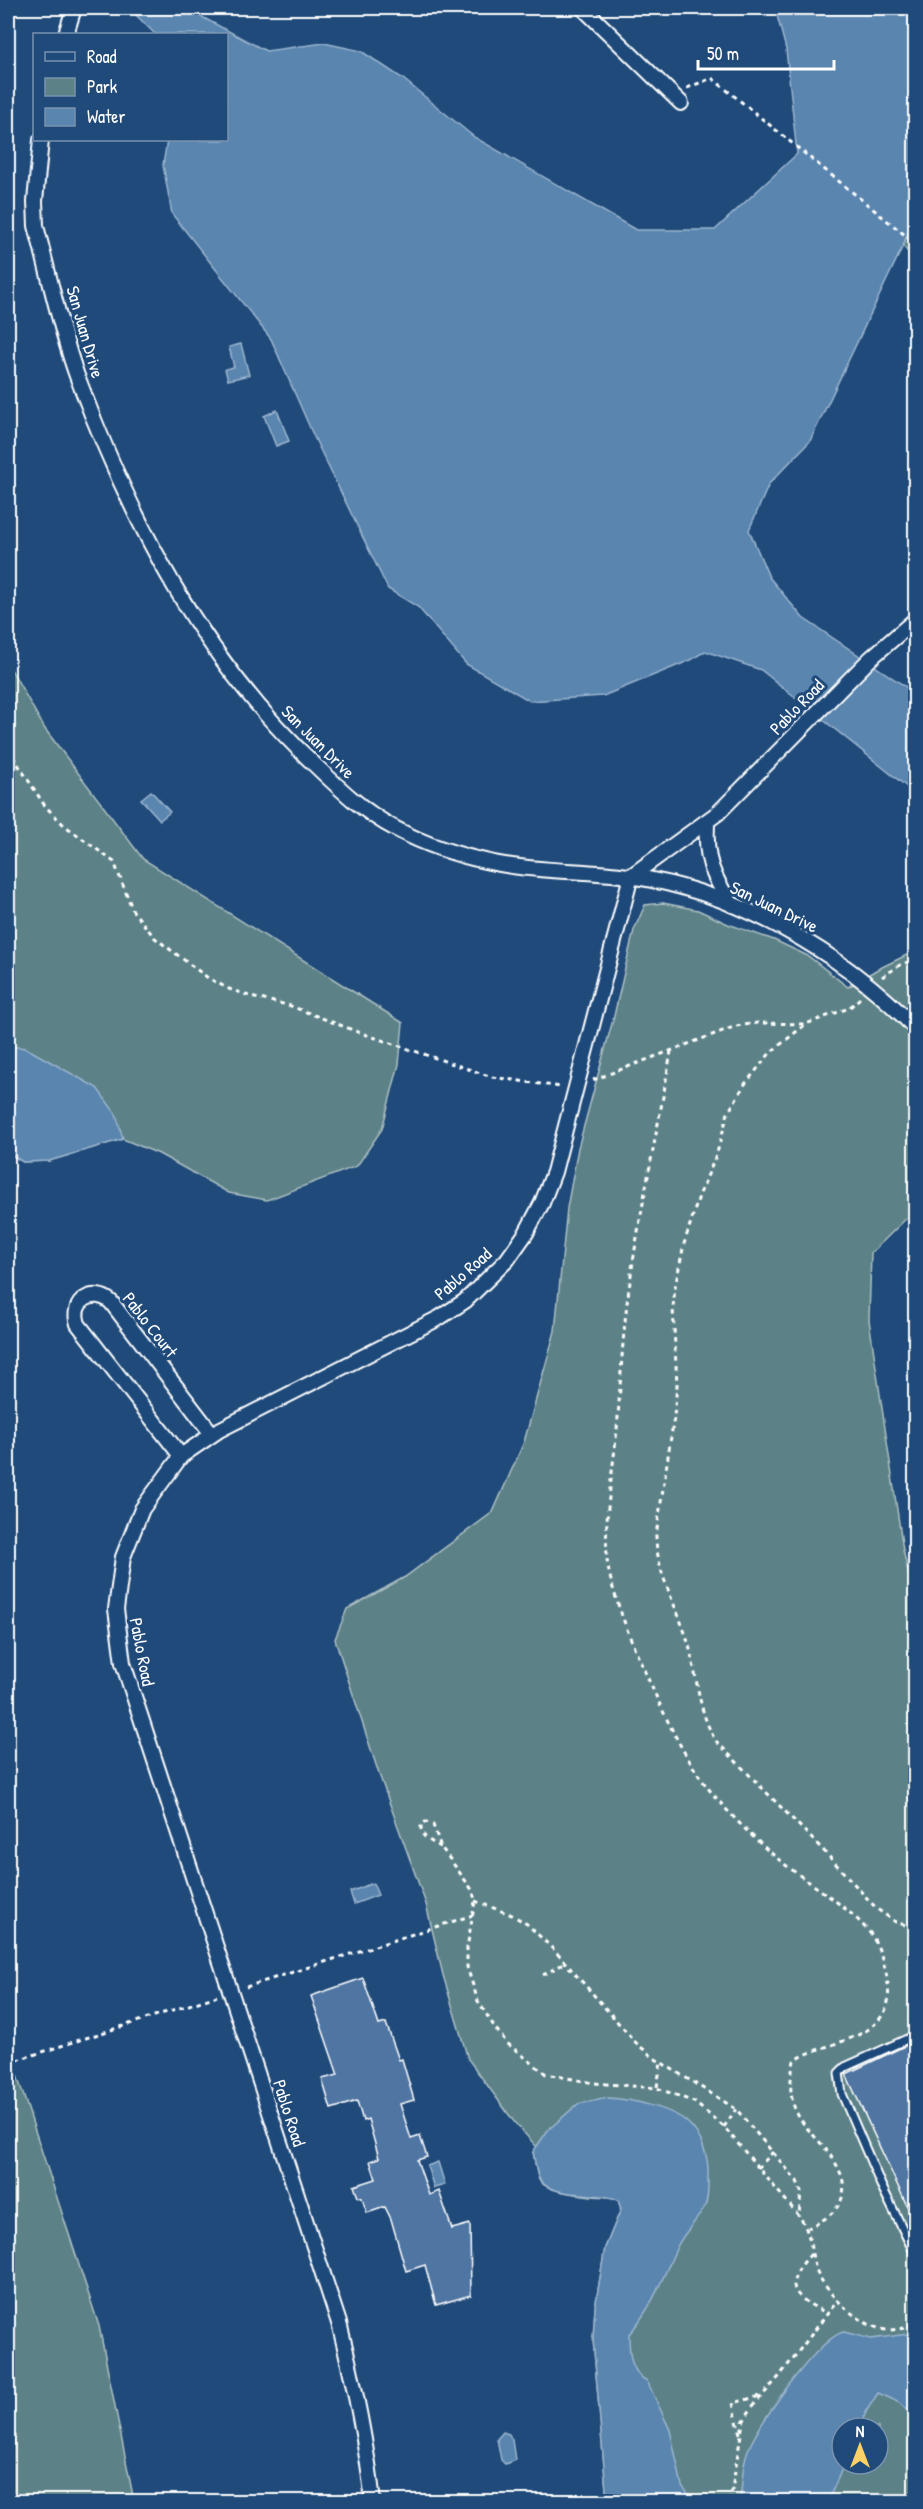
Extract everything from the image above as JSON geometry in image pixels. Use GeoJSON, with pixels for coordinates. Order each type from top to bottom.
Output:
{"type":"FeatureCollection","features":[{"type":"Feature","properties":{"kind":"street"},"geometry":{"type":"LineString","coordinates":[[66,33],[74,8]]}},
{"type":"Feature","properties":{"kind":"street"},"geometry":{"type":"LineString","coordinates":[[583,8],[677,98]]}},
{"type":"Feature","properties":{"kind":"street","name":"San Juan Drive"},"geometry":{"type":"LineString","coordinates":[[41,141],[35,201],[36,226],[76,374],[129,502],[153,552],[191,616],[246,693],[294,746],[346,794],[394,829],[424,842],[496,864],[631,876],[665,882],[732,905],[820,950],[872,988],[915,1029]]}},
{"type":"Feature","properties":{"kind":"street","name":"Pablo Road"},"geometry":{"type":"LineString","coordinates":[[373,2502],[368,2454],[356,2388],[339,2323],[130,1690],[117,1629],[118,1583],[131,1533],[155,1489],[181,1456],[212,1434],[439,1318],[484,1285],[513,1251],[542,1203],[554,1172],[631,876],[707,823],[871,658],[915,619]]}},
{"type":"Feature","properties":{"kind":"street"},"geometry":{"type":"LineString","coordinates":[[707,823],[706,845],[710,867],[716,881],[732,905]]}},
{"type":"Feature","properties":{"kind":"street","name":"Pablo Court"},"geometry":{"type":"LineString","coordinates":[[181,1456],[78,1324],[76,1310],[83,1299],[92,1295],[100,1295],[111,1302],[212,1434]]}},
{"type":"Feature","properties":{"kind":"lane"},"geometry":{"type":"LineString","coordinates":[[915,2035],[845,2067],[838,2073],[842,2094],[881,2185],[915,2256]]}},
{"type":"Feature","properties":{"kind":"path"},"geometry":{"type":"LineString","coordinates":[[677,98],[712,78],[915,244]]}},
{"type":"Feature","properties":{"kind":"path"},"geometry":{"type":"LineString","coordinates":[[8,749],[45,806],[64,825],[114,862],[132,911],[155,938],[208,978],[229,989],[255,998],[288,1005],[358,1032],[492,1077],[557,1088],[576,1087],[736,1026],[758,1023],[806,1024]]}},
{"type":"Feature","properties":{"kind":"path"},"geometry":{"type":"LineString","coordinates":[[915,959],[885,975],[849,1008],[806,1024],[771,1052],[756,1068],[728,1113],[715,1160],[699,1196],[684,1244],[675,1287],[673,1308],[677,1385],[656,1535],[656,1551],[667,1587],[687,1637],[706,1726],[716,1741],[823,1850],[877,1909],[897,1923],[915,1927]]}},
{"type":"Feature","properties":{"kind":"path"},"geometry":{"type":"LineString","coordinates":[[671,1051],[628,1290],[606,1560],[610,1579],[638,1656],[693,1767],[739,1823],[781,1861],[863,1926],[877,1945],[882,1959],[889,2003],[877,2024],[794,2061],[790,2088],[792,2102],[797,2114],[829,2153],[841,2177],[844,2195],[838,2208],[826,2220],[808,2228]]}},
{"type":"Feature","properties":{"kind":"path"},"geometry":{"type":"LineString","coordinates":[[441,1847],[422,1834],[420,1828],[422,1823],[433,1825],[441,1847],[472,1891],[475,1901],[467,1948],[467,1967],[478,2001],[508,2044],[546,2074],[594,2083],[657,2088],[694,2102],[724,2127],[808,2228],[811,2254],[817,2272],[838,2300],[863,2322],[876,2328],[888,2330],[915,2326]]}},
{"type":"Feature","properties":{"kind":"path"},"geometry":{"type":"LineString","coordinates":[[475,1901],[512,1915],[527,1924],[636,2043],[661,2062],[736,2109],[797,2181],[802,2201],[799,2216]]}},
{"type":"Feature","properties":{"kind":"path"},"geometry":{"type":"LineString","coordinates":[[8,2063],[473,1915]]}},
{"type":"Feature","properties":{"kind":"path"},"geometry":{"type":"LineString","coordinates":[[543,1975],[565,1963]]}},
{"type":"Feature","properties":{"kind":"path"},"geometry":{"type":"LineString","coordinates":[[657,2088],[661,2062]]}},
{"type":"Feature","properties":{"kind":"path"},"geometry":{"type":"LineString","coordinates":[[724,2127],[736,2109]]}},
{"type":"Feature","properties":{"kind":"path"},"geometry":{"type":"LineString","coordinates":[[759,2168],[773,2152]]}},
{"type":"Feature","properties":{"kind":"path"},"geometry":{"type":"LineString","coordinates":[[811,2254],[798,2268],[795,2287],[798,2296],[803,2301],[828,2313]]}},
{"type":"Feature","properties":{"kind":"path"},"geometry":{"type":"LineString","coordinates":[[730,2502],[740,2434],[747,2414],[838,2300]]}},
{"type":"Feature","properties":{"kind":"path"},"geometry":{"type":"LineString","coordinates":[[740,2434],[733,2403],[761,2396]]}},
{"type":"Feature","properties":{"kind":"green space"},"geometry":{"type":"Polygon","coordinates":[[[915,212],[915,260],[903,246],[915,212]]]}},
{"type":"Feature","properties":{"kind":"green space"},"geometry":{"type":"Polygon","coordinates":[[[8,664],[45,729],[143,859],[403,1023],[399,1064],[382,1129],[357,1166],[267,1200],[229,1193],[159,1154],[123,1139],[49,1161],[23,1162],[8,1153],[8,664]]]}},
{"type":"Feature","properties":{"kind":"green space"},"geometry":{"type":"Polygon","coordinates":[[[663,903],[698,910],[808,956],[848,987],[915,951],[915,1210],[871,1253],[869,1320],[903,1550],[916,1605],[915,2501],[607,2501],[593,2339],[595,2308],[605,2248],[621,2209],[618,2200],[612,2197],[562,2192],[544,2185],[537,2174],[533,2152],[537,2147],[515,2123],[468,2059],[443,1975],[426,1904],[379,1774],[335,1639],[347,1609],[405,1577],[493,1512],[524,1442],[555,1331],[567,1208],[578,1148],[614,1016],[634,930],[645,905],[663,903]]]}},
{"type":"Feature","properties":{"kind":"green space"},"geometry":{"type":"Polygon","coordinates":[[[8,2048],[99,2326],[134,2501],[8,2501],[8,2048]]]}},
{"type":"Feature","properties":{"kind":"water"},"geometry":{"type":"Polygon","coordinates":[[[129,8],[185,8],[266,51],[324,43],[361,51],[402,78],[474,137],[636,230],[715,230],[797,154],[786,49],[775,8],[915,8],[915,212],[903,246],[810,441],[769,484],[749,530],[769,577],[803,618],[915,693],[915,797],[907,787],[761,670],[705,651],[691,660],[603,696],[530,701],[466,664],[418,607],[388,589],[314,437],[271,339],[172,214],[163,165],[167,141],[228,141],[228,33],[154,33],[129,8]]]}},
{"type":"Feature","properties":{"kind":"water"},"geometry":{"type":"Polygon","coordinates":[[[241,344],[249,375],[228,380],[225,369],[234,367],[229,347],[241,344]]]}},
{"type":"Feature","properties":{"kind":"water"},"geometry":{"type":"Polygon","coordinates":[[[277,410],[289,441],[276,446],[264,416],[277,410]]]}},
{"type":"Feature","properties":{"kind":"water"},"geometry":{"type":"Polygon","coordinates":[[[151,791],[170,812],[160,820],[141,799],[151,791]]]}},
{"type":"Feature","properties":{"kind":"water"},"geometry":{"type":"Polygon","coordinates":[[[8,1046],[26,1048],[97,1088],[116,1114],[123,1139],[49,1161],[23,1162],[8,1153],[8,1046]]]}},
{"type":"Feature","properties":{"kind":"water"},"geometry":{"type":"Polygon","coordinates":[[[373,1883],[378,1895],[354,1904],[350,1892],[373,1883]]]}},
{"type":"Feature","properties":{"kind":"water"},"geometry":{"type":"Polygon","coordinates":[[[608,2098],[651,2105],[682,2118],[697,2134],[707,2161],[708,2190],[705,2206],[680,2242],[650,2304],[629,2334],[630,2355],[634,2367],[637,2373],[647,2381],[670,2430],[682,2486],[694,2501],[607,2501],[593,2339],[595,2308],[605,2248],[621,2209],[618,2200],[610,2197],[565,2192],[546,2186],[540,2180],[533,2152],[548,2130],[578,2104],[608,2098]]]}},
{"type":"Feature","properties":{"kind":"water"},"geometry":{"type":"Polygon","coordinates":[[[438,2162],[445,2185],[434,2188],[427,2166],[438,2162]]]}},
{"type":"Feature","properties":{"kind":"water"},"geometry":{"type":"Polygon","coordinates":[[[844,2332],[871,2339],[915,2333],[915,2439],[912,2420],[906,2408],[895,2400],[878,2393],[864,2416],[830,2416],[830,2476],[839,2476],[828,2501],[740,2501],[746,2456],[751,2443],[788,2386],[819,2349],[833,2337],[844,2332]]]}},
{"type":"Feature","properties":{"kind":"water"},"geometry":{"type":"Polygon","coordinates":[[[503,2432],[509,2434],[512,2440],[515,2460],[505,2464],[501,2460],[497,2439],[503,2432]]]}},
{"type":"Feature","properties":{"kind":"building"},"geometry":{"type":"Polygon","coordinates":[[[363,1978],[379,2025],[386,2023],[399,2060],[402,2059],[414,2100],[400,2104],[411,2139],[420,2136],[427,2157],[417,2160],[429,2195],[439,2191],[452,2229],[470,2224],[471,2295],[436,2305],[425,2265],[406,2271],[391,2219],[385,2207],[367,2213],[362,2198],[358,2197],[354,2186],[376,2179],[370,2161],[379,2158],[368,2119],[363,2121],[357,2101],[331,2109],[322,2079],[338,2075],[311,1996],[363,1978]]]}},
{"type":"Feature","properties":{"kind":"building"},"geometry":{"type":"Polygon","coordinates":[[[915,2041],[915,2223],[846,2074],[915,2041]]]}}]}
